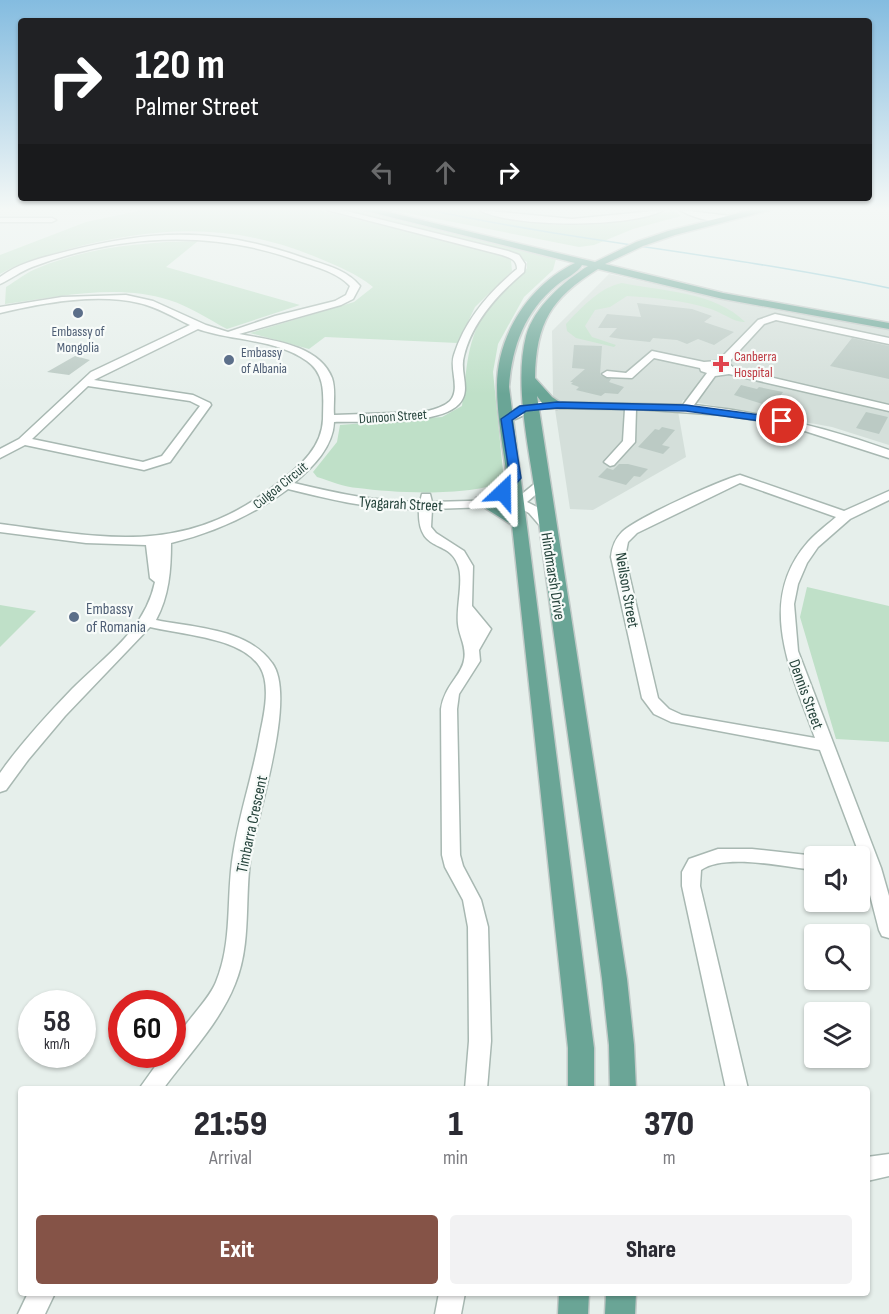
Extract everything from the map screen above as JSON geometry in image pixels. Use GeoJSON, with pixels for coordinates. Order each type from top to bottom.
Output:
{"type":"FeatureCollection","features":[{"type":"Feature","properties":{"kind":"main road"},"geometry":{"type":"LineString","coordinates":[[554,282],[559,271]]}},
{"type":"Feature","properties":{"kind":"main road","name":"Hindmarsh Drive"},"geometry":{"type":"LineString","coordinates":[[575,271],[554,282],[533,301],[519,320],[507,348],[503,369],[506,419],[519,502],[581,1048],[581,1086]]}},
{"type":"Feature","properties":{"kind":"main road","name":"Hindmarsh Drive"},"geometry":{"type":"LineString","coordinates":[[583,271],[553,300],[537,322],[529,349],[529,378],[547,525],[599,867],[623,1054],[623,1086]]}},
{"type":"Feature","properties":{"kind":"main road"},"geometry":{"type":"LineString","coordinates":[[634,271],[750,301],[889,326]]}},
{"type":"Feature","properties":{"kind":"main road"},"geometry":{"type":"LineString","coordinates":[[635,271],[766,299],[889,320]]}},
{"type":"Feature","properties":{"kind":"main road"},"geometry":{"type":"LineString","coordinates":[[529,378],[547,400],[563,407]]}},
{"type":"Feature","properties":{"kind":"main road"},"geometry":{"type":"LineString","coordinates":[[535,425],[563,407]]}},
{"type":"Feature","properties":{"kind":"main road"},"geometry":{"type":"LineString","coordinates":[[487,502],[503,492],[515,478]]}},
{"type":"Feature","properties":{"kind":"main road"},"geometry":{"type":"LineString","coordinates":[[487,502],[506,512],[521,525]]}},
{"type":"Feature","properties":{"kind":"main road"},"geometry":{"type":"LineString","coordinates":[[573,1314],[574,1296]]}},
{"type":"Feature","properties":{"kind":"main road"},"geometry":{"type":"LineString","coordinates":[[620,1314],[621,1296]]}},
{"type":"Feature","properties":{"kind":"street"},"geometry":{"type":"LineString","coordinates":[[0,281],[17,271]]}},
{"type":"Feature","properties":{"kind":"street"},"geometry":{"type":"LineString","coordinates":[[229,335],[269,321],[338,303],[350,297],[354,286],[346,278],[330,271]]}},
{"type":"Feature","properties":{"kind":"street","name":"Dunoon Street"},"geometry":{"type":"LineString","coordinates":[[328,419],[424,415],[438,412],[454,403],[460,392],[459,357],[477,317],[496,291],[519,271]]}},
{"type":"Feature","properties":{"kind":"street","name":"Culgoa Circuit"},"geometry":{"type":"LineString","coordinates":[[0,310],[52,301],[127,298],[161,306],[198,325],[296,352],[319,367],[327,378],[328,419],[327,435],[319,451],[289,479],[248,511],[228,521],[158,540],[99,540],[0,528]]}},
{"type":"Feature","properties":{"kind":"street"},"geometry":{"type":"LineString","coordinates":[[725,368],[761,321],[769,318],[784,318],[889,339]]}},
{"type":"Feature","properties":{"kind":"street"},"geometry":{"type":"LineString","coordinates":[[0,454],[23,441],[84,382],[109,366],[198,325]]}},
{"type":"Feature","properties":{"kind":"street"},"geometry":{"type":"LineString","coordinates":[[607,374],[628,376],[652,354],[709,369],[725,368],[889,408]]}},
{"type":"Feature","properties":{"kind":"street"},"geometry":{"type":"LineString","coordinates":[[686,408],[709,369]]}},
{"type":"Feature","properties":{"kind":"street"},"geometry":{"type":"LineString","coordinates":[[23,441],[144,466],[166,459],[206,405],[193,398],[84,382]]}},
{"type":"Feature","properties":{"kind":"street"},"geometry":{"type":"LineString","coordinates":[[504,398],[533,407]]}},
{"type":"Feature","properties":{"kind":"street"},"geometry":{"type":"LineString","coordinates":[[506,419],[523,409],[533,407],[686,408],[782,421],[844,438],[889,454]]}},
{"type":"Feature","properties":{"kind":"street"},"geometry":{"type":"LineString","coordinates":[[610,462],[629,442],[631,407]]}},
{"type":"Feature","properties":{"kind":"street","name":"Tyagarah Street"},"geometry":{"type":"LineString","coordinates":[[289,479],[348,500],[391,506],[426,501],[519,502]]}},
{"type":"Feature","properties":{"kind":"street","name":"Neilson Street"},"geometry":{"type":"LineString","coordinates":[[825,745],[682,720],[665,716],[655,708],[650,698],[642,666],[618,557],[619,546],[632,530],[726,483],[740,479],[845,516]]}},
{"type":"Feature","properties":{"kind":"street"},"geometry":{"type":"LineString","coordinates":[[542,484],[519,502],[533,510],[547,525]]}},
{"type":"Feature","properties":{"kind":"street","name":"Dennis Street"},"geometry":{"type":"LineString","coordinates":[[859,846],[791,651],[788,604],[791,584],[800,563],[813,544],[845,516],[889,495]]}},
{"type":"Feature","properties":{"kind":"street"},"geometry":{"type":"LineString","coordinates":[[426,501],[425,527],[431,536],[459,554],[466,566],[465,626],[472,649],[472,661],[451,694],[449,710],[451,855],[454,867],[472,900],[478,927],[480,1041],[476,1086]]}},
{"type":"Feature","properties":{"kind":"street"},"geometry":{"type":"LineString","coordinates":[[0,786],[6,768],[146,622],[157,600],[160,584],[158,540]]}},
{"type":"Feature","properties":{"kind":"street","name":"Timbarra Crescent"},"geometry":{"type":"LineString","coordinates":[[146,622],[233,640],[258,655],[270,672],[273,683],[260,780],[242,857],[235,946],[230,972],[216,1001],[152,1086]]}},
{"type":"Feature","properties":{"kind":"street"},"geometry":{"type":"LineString","coordinates":[[736,1086],[691,886],[690,871],[696,863],[722,857],[804,862]]}},
{"type":"Feature","properties":{"kind":"street","name":"Dennis Street"},"geometry":{"type":"LineString","coordinates":[[870,879],[889,930]]}},
{"type":"Feature","properties":{"kind":"street"},"geometry":{"type":"LineString","coordinates":[[870,1168],[889,1165]]}},
{"type":"Feature","properties":{"kind":"street"},"geometry":{"type":"LineString","coordinates":[[31,1314],[40,1296]]}},
{"type":"Feature","properties":{"kind":"street"},"geometry":{"type":"LineString","coordinates":[[448,1314],[451,1296]]}},
{"type":"Feature","properties":{"kind":"shaded area","name":"Canberra Hospital"},"geometry":{"type":"Polygon","coordinates":[[[609,274],[764,308],[889,329],[889,445],[832,427],[683,400],[678,411],[686,457],[593,510],[570,509],[553,396],[552,331],[609,274]]]}},
{"type":"Feature","properties":{"kind":"green space"},"geometry":{"type":"Polygon","coordinates":[[[181,271],[300,305],[227,329],[169,300],[129,292],[66,295],[5,304],[6,287],[30,272],[181,271]]]}},
{"type":"Feature","properties":{"kind":"green space"},"geometry":{"type":"Polygon","coordinates":[[[348,271],[512,271],[475,307],[458,343],[325,337],[309,349],[250,333],[354,302],[373,287],[348,271]]]}},
{"type":"Feature","properties":{"kind":"green space"},"geometry":{"type":"Polygon","coordinates":[[[524,271],[552,271],[524,297],[498,344],[493,372],[504,481],[472,490],[432,492],[374,490],[348,486],[317,477],[313,472],[337,442],[340,425],[442,417],[462,406],[467,361],[479,323],[496,297],[524,271]]]}},
{"type":"Feature","properties":{"kind":"green space"},"geometry":{"type":"Polygon","coordinates":[[[622,283],[704,299],[719,304],[745,322],[690,303],[627,296],[610,307],[595,310],[585,326],[592,337],[616,345],[614,347],[576,338],[567,331],[566,324],[591,299],[606,289],[622,283]]]}},
{"type":"Feature","properties":{"kind":"green space"},"geometry":{"type":"Polygon","coordinates":[[[807,587],[889,606],[889,742],[836,739],[800,617],[807,587]]]}},
{"type":"Feature","properties":{"kind":"green space"},"geometry":{"type":"Polygon","coordinates":[[[0,605],[36,611],[0,647],[0,605]]]}},
{"type":"Feature","properties":{"kind":"building"},"geometry":{"type":"Polygon","coordinates":[[[637,303],[692,309],[712,316],[704,322],[734,332],[714,345],[698,339],[687,344],[677,340],[653,338],[650,342],[621,339],[609,337],[617,328],[598,328],[607,314],[641,317],[637,303]]]}},
{"type":"Feature","properties":{"kind":"building"},"geometry":{"type":"Polygon","coordinates":[[[852,338],[889,346],[889,379],[830,366],[852,338]]]}},
{"type":"Feature","properties":{"kind":"building"},"geometry":{"type":"Polygon","coordinates":[[[574,345],[602,346],[600,375],[611,379],[609,382],[624,387],[618,394],[605,393],[601,396],[576,390],[579,387],[570,382],[585,369],[572,368],[574,345]]]}},
{"type":"Feature","properties":{"kind":"building"},"geometry":{"type":"Polygon","coordinates":[[[75,356],[90,360],[69,375],[47,372],[75,356]]]}},
{"type":"Feature","properties":{"kind":"building"},"geometry":{"type":"Polygon","coordinates":[[[741,385],[783,392],[772,407],[734,395],[741,385]]]}},
{"type":"Feature","properties":{"kind":"building"},"geometry":{"type":"Polygon","coordinates":[[[866,412],[888,417],[879,434],[856,428],[866,412]]]}},
{"type":"Feature","properties":{"kind":"building"},"geometry":{"type":"Polygon","coordinates":[[[662,427],[675,430],[662,445],[670,447],[663,454],[638,447],[655,429],[659,430],[662,427]]]}},
{"type":"Feature","properties":{"kind":"building"},"geometry":{"type":"Polygon","coordinates":[[[619,464],[648,469],[640,477],[634,476],[626,485],[598,477],[607,468],[613,470],[619,464]]]}},
{"type":"Feature","properties":{"kind":"waterway"},"geometry":{"type":"LineString","coordinates":[[799,271],[889,288]]}},
{"type":"Feature","properties":{"kind":"place","name":"Embassy of Mongolia"},"geometry":{"type":"Point","coordinates":[78,313]}},
{"type":"Feature","properties":{"kind":"place","name":"Embassy of Albania"},"geometry":{"type":"Point","coordinates":[229,360]}},
{"type":"Feature","properties":{"kind":"place","name":"Canberra Hospital"},"geometry":{"type":"Point","coordinates":[721,364]}},
{"type":"Feature","properties":{"kind":"place","name":"Embassy of Romania"},"geometry":{"type":"Point","coordinates":[74,617]}},
{"type":"Feature","properties":{"kind":"route"},"geometry":{"type":"LineString","coordinates":[[503,492],[515,478],[506,419],[523,409],[540,405],[686,408],[782,421]]}}]}
